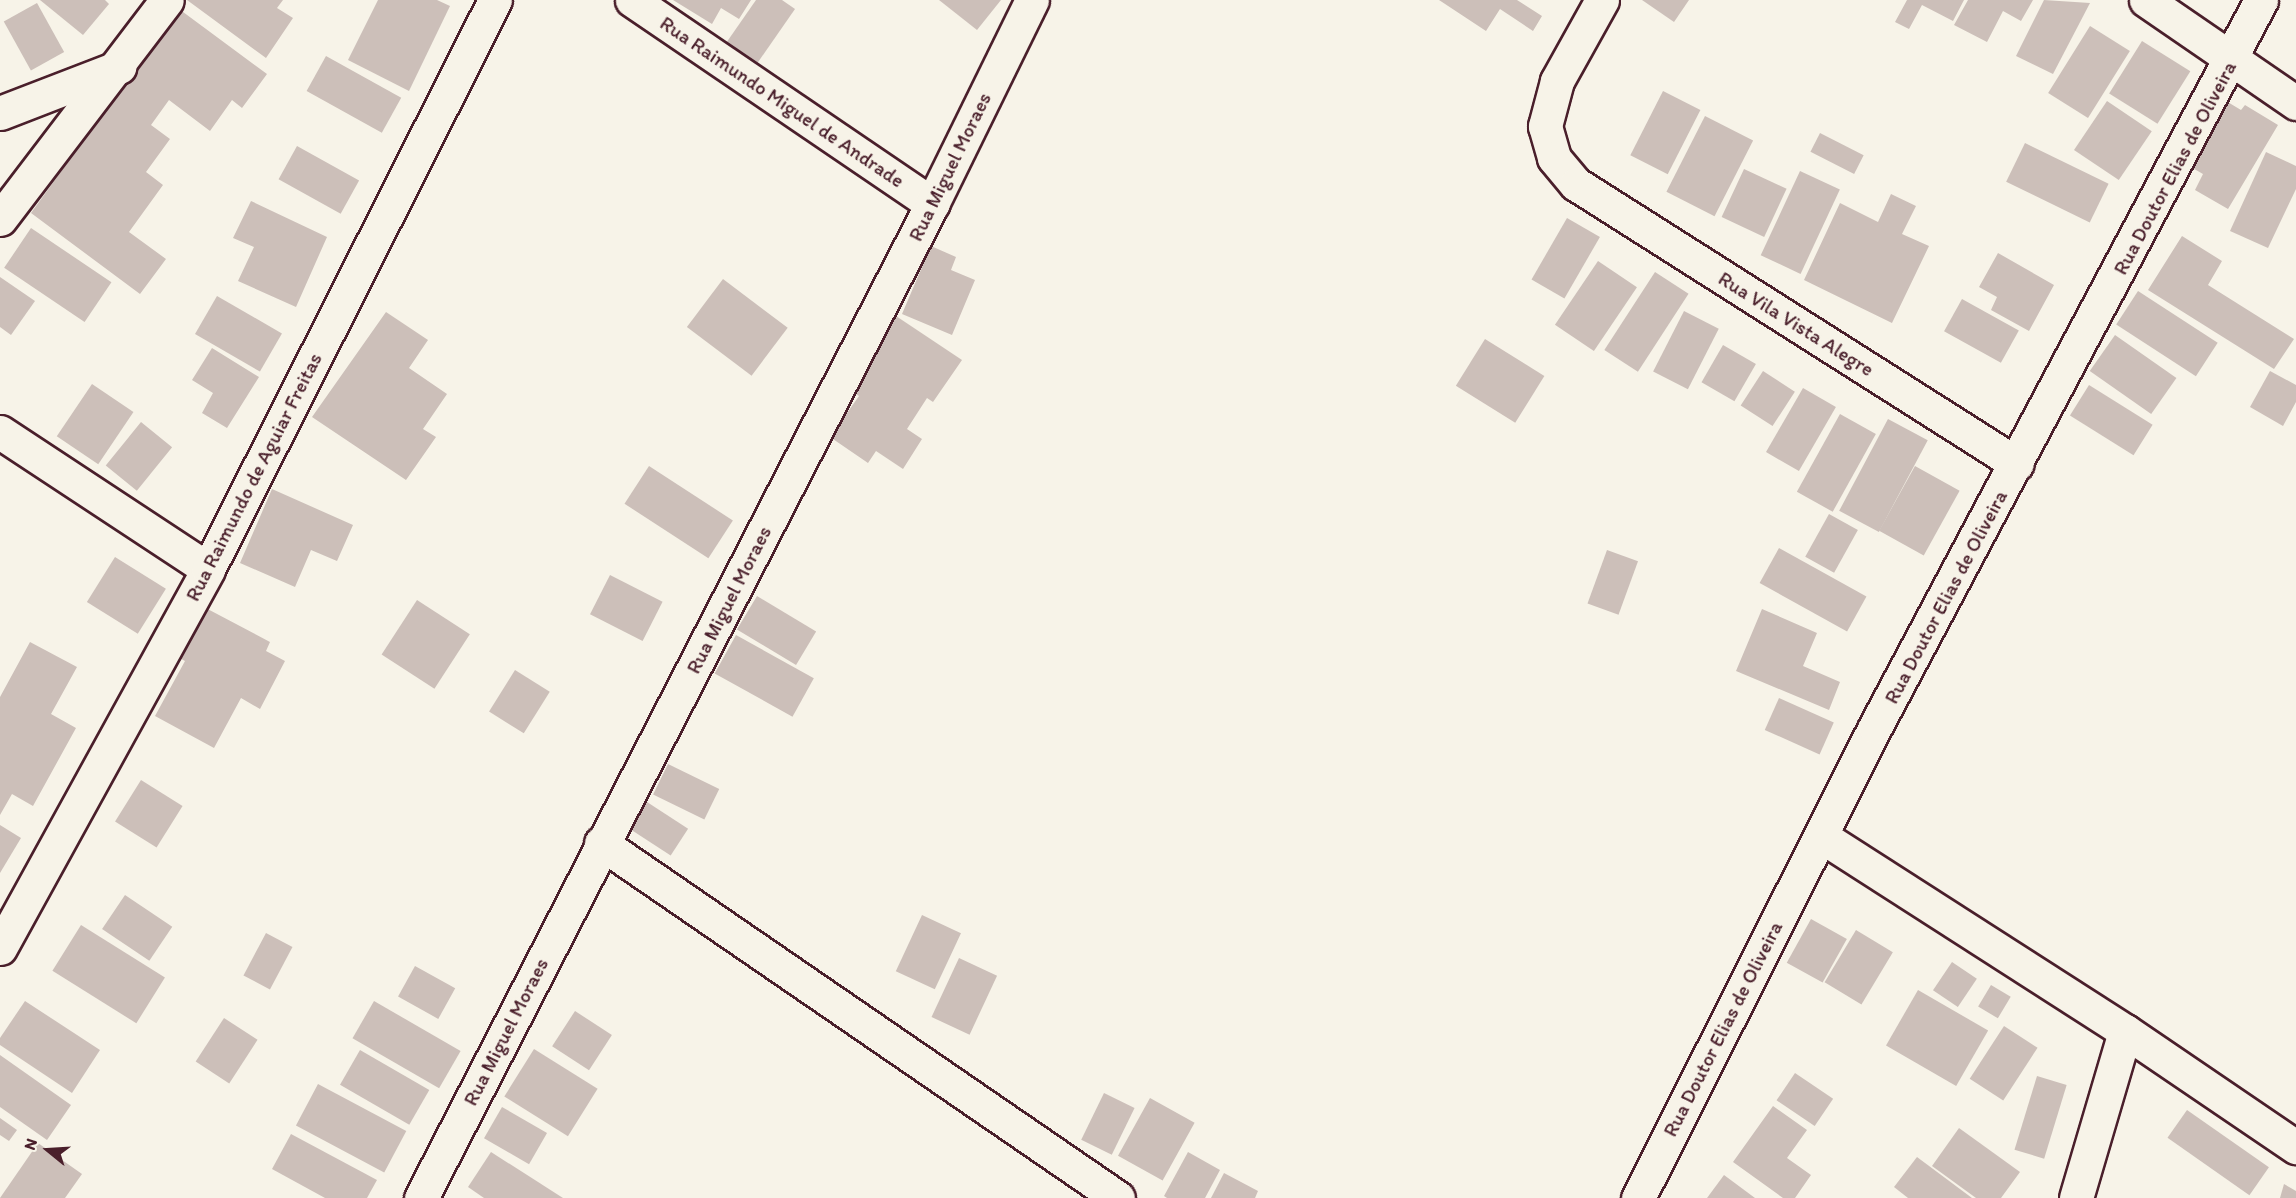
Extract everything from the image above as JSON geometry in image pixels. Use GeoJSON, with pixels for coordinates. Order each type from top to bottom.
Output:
{"type":"FeatureCollection","features":[{"type":"Feature","properties":{"kind":"street"},"geometry":{"type":"LineString","coordinates":[[0,219],[118,67],[166,0]]}},
{"type":"Feature","properties":{"kind":"street","name":"Rua Raimundo de Aguiar Freitas"},"geometry":{"type":"LineString","coordinates":[[0,948],[208,569],[495,0]]}},
{"type":"Feature","properties":{"kind":"street","name":"Rua Raimundo Miguel de Andrade"},"geometry":{"type":"LineString","coordinates":[[632,0],[932,204]]}},
{"type":"Feature","properties":{"kind":"street","name":"Rua Miguel Moraes"},"geometry":{"type":"LineString","coordinates":[[421,1198],[932,204],[1032,0]]}},
{"type":"Feature","properties":{"kind":"street","name":"Rua Vila Vista Alegre"},"geometry":{"type":"LineString","coordinates":[[1602,0],[1557,81],[1545,126],[1554,158],[1576,184],[2017,464]]}},
{"type":"Feature","properties":{"kind":"street"},"geometry":{"type":"LineString","coordinates":[[2146,0],[2296,103]]}},
{"type":"Feature","properties":{"kind":"street","name":"Rua Doutor Elias de Oliveira"},"geometry":{"type":"LineString","coordinates":[[1638,1198],[1821,836],[2232,60],[2261,0]]}},
{"type":"Feature","properties":{"kind":"street"},"geometry":{"type":"LineString","coordinates":[[0,113],[118,67]]}},
{"type":"Feature","properties":{"kind":"street"},"geometry":{"type":"LineString","coordinates":[[0,432],[208,569]]}},
{"type":"Feature","properties":{"kind":"street"},"geometry":{"type":"LineString","coordinates":[[1821,836],[2125,1030],[2296,1147]]}},
{"type":"Feature","properties":{"kind":"street"},"geometry":{"type":"LineString","coordinates":[[602,843],[1106,1190]]}},
{"type":"Feature","properties":{"kind":"street"},"geometry":{"type":"LineString","coordinates":[[2076,1198],[2125,1030]]}},
{"type":"Feature","properties":{"kind":"building"},"geometry":{"type":"Polygon","coordinates":[[[40,0],[105,0],[109,4],[83,35],[40,0]]]}},
{"type":"Feature","properties":{"kind":"building"},"geometry":{"type":"Polygon","coordinates":[[[187,0],[283,0],[277,8],[293,18],[266,58],[187,0]]]}},
{"type":"Feature","properties":{"kind":"building"},"geometry":{"type":"Polygon","coordinates":[[[378,0],[437,0],[450,6],[409,91],[348,60],[378,0]]]}},
{"type":"Feature","properties":{"kind":"building"},"geometry":{"type":"Polygon","coordinates":[[[673,0],[751,0],[739,19],[721,8],[712,24],[673,0]]]}},
{"type":"Feature","properties":{"kind":"building"},"geometry":{"type":"Polygon","coordinates":[[[756,0],[782,0],[795,9],[754,68],[724,46],[756,0]]]}},
{"type":"Feature","properties":{"kind":"building"},"geometry":{"type":"Polygon","coordinates":[[[939,0],[1001,0],[977,30],[939,0]]]}},
{"type":"Feature","properties":{"kind":"building"},"geometry":{"type":"Polygon","coordinates":[[[1439,0],[1517,0],[1542,16],[1533,31],[1500,9],[1486,31],[1439,0]]]}},
{"type":"Feature","properties":{"kind":"building"},"geometry":{"type":"Polygon","coordinates":[[[1642,0],[1689,0],[1674,22],[1642,0]]]}},
{"type":"Feature","properties":{"kind":"building"},"geometry":{"type":"Polygon","coordinates":[[[1907,0],[1964,0],[1953,21],[1922,5],[1909,29],[1895,22],[1907,0]]]}},
{"type":"Feature","properties":{"kind":"building"},"geometry":{"type":"Polygon","coordinates":[[[1968,0],[2033,0],[2021,21],[2003,11],[1987,42],[1954,25],[1968,0]]]}},
{"type":"Feature","properties":{"kind":"building"},"geometry":{"type":"Polygon","coordinates":[[[2044,0],[2090,3],[2053,74],[2016,56],[2044,0]]]}},
{"type":"Feature","properties":{"kind":"building"},"geometry":{"type":"Polygon","coordinates":[[[37,3],[64,52],[31,70],[4,21],[37,3]]]}},
{"type":"Feature","properties":{"kind":"building"},"geometry":{"type":"Polygon","coordinates":[[[179,9],[267,74],[242,108],[232,100],[210,131],[169,100],[151,125],[170,139],[146,172],[163,185],[129,232],[166,259],[140,294],[31,213],[179,9]]]}},
{"type":"Feature","properties":{"kind":"building"},"geometry":{"type":"Polygon","coordinates":[[[2090,26],[2130,51],[2088,118],[2048,93],[2090,26]]]}},
{"type":"Feature","properties":{"kind":"building"},"geometry":{"type":"Polygon","coordinates":[[[2142,41],[2190,71],[2157,124],[2109,94],[2142,41]]]}},
{"type":"Feature","properties":{"kind":"building"},"geometry":{"type":"Polygon","coordinates":[[[326,56],[401,98],[382,133],[307,91],[326,56]]]}},
{"type":"Feature","properties":{"kind":"building"},"geometry":{"type":"Polygon","coordinates":[[[1663,91],[1700,110],[1668,174],[1630,155],[1663,91]]]}},
{"type":"Feature","properties":{"kind":"building"},"geometry":{"type":"Polygon","coordinates":[[[2221,98],[2241,110],[2245,105],[2278,125],[2228,209],[2195,190],[2203,174],[2182,162],[2221,98]]]}},
{"type":"Feature","properties":{"kind":"building"},"geometry":{"type":"Polygon","coordinates":[[[2107,101],[2152,131],[2119,180],[2074,150],[2107,101]]]}},
{"type":"Feature","properties":{"kind":"building"},"geometry":{"type":"Polygon","coordinates":[[[1705,116],[1753,141],[1715,216],[1666,192],[1705,116]]]}},
{"type":"Feature","properties":{"kind":"building"},"geometry":{"type":"Polygon","coordinates":[[[1820,133],[1864,155],[1854,174],[1810,152],[1820,133]]]}},
{"type":"Feature","properties":{"kind":"building"},"geometry":{"type":"Polygon","coordinates":[[[2025,143],[2109,184],[2090,222],[2006,182],[2025,143]]]}},
{"type":"Feature","properties":{"kind":"building"},"geometry":{"type":"Polygon","coordinates":[[[297,146],[359,180],[341,214],[279,179],[297,146]]]}},
{"type":"Feature","properties":{"kind":"building"},"geometry":{"type":"Polygon","coordinates":[[[2266,152],[2296,166],[2296,189],[2268,248],[2230,231],[2266,152]]]}},
{"type":"Feature","properties":{"kind":"building"},"geometry":{"type":"Polygon","coordinates":[[[1744,169],[1787,189],[1764,237],[1722,217],[1744,169]]]}},
{"type":"Feature","properties":{"kind":"building"},"geometry":{"type":"Polygon","coordinates":[[[1800,171],[1840,190],[1801,274],[1761,255],[1800,171]]]}},
{"type":"Feature","properties":{"kind":"building"},"geometry":{"type":"Polygon","coordinates":[[[1891,194],[1916,206],[1902,234],[1929,246],[1892,323],[1804,280],[1840,203],[1878,222],[1891,194]]]}},
{"type":"Feature","properties":{"kind":"building"},"geometry":{"type":"Polygon","coordinates":[[[251,201],[327,237],[296,307],[238,281],[254,247],[233,238],[251,201]]]}},
{"type":"Feature","properties":{"kind":"building"},"geometry":{"type":"Polygon","coordinates":[[[1567,218],[1600,237],[1564,298],[1532,279],[1567,218]]]}},
{"type":"Feature","properties":{"kind":"building"},"geometry":{"type":"Polygon","coordinates":[[[31,228],[111,282],[85,322],[4,268],[31,228]]]}},
{"type":"Feature","properties":{"kind":"building"},"geometry":{"type":"Polygon","coordinates":[[[2182,236],[2222,261],[2208,285],[2294,339],[2274,369],[2148,290],[2182,236]]]}},
{"type":"Feature","properties":{"kind":"building"},"geometry":{"type":"Polygon","coordinates":[[[931,246],[956,257],[951,270],[975,280],[952,335],[902,314],[931,246]]]}},
{"type":"Feature","properties":{"kind":"building"},"geometry":{"type":"Polygon","coordinates":[[[1998,253],[2054,285],[2029,331],[1991,310],[1997,297],[1979,287],[1998,253]]]}},
{"type":"Feature","properties":{"kind":"building"},"geometry":{"type":"Polygon","coordinates":[[[1598,261],[1637,287],[1594,351],[1555,325],[1598,261]]]}},
{"type":"Feature","properties":{"kind":"building"},"geometry":{"type":"Polygon","coordinates":[[[1655,272],[1689,294],[1638,372],[1604,350],[1655,272]]]}},
{"type":"Feature","properties":{"kind":"building"},"geometry":{"type":"Polygon","coordinates":[[[0,277],[35,301],[11,335],[0,327],[0,277]]]}},
{"type":"Feature","properties":{"kind":"building"},"geometry":{"type":"Polygon","coordinates":[[[723,279],[788,328],[752,376],[687,327],[723,279]]]}},
{"type":"Feature","properties":{"kind":"building"},"geometry":{"type":"Polygon","coordinates":[[[2138,291],[2218,343],[2196,376],[2116,325],[2138,291]]]}},
{"type":"Feature","properties":{"kind":"building"},"geometry":{"type":"Polygon","coordinates":[[[217,296],[282,333],[260,372],[195,334],[217,296]]]}},
{"type":"Feature","properties":{"kind":"building"},"geometry":{"type":"Polygon","coordinates":[[[1962,299],[2019,331],[2001,363],[1944,331],[1962,299]]]}},
{"type":"Feature","properties":{"kind":"building"},"geometry":{"type":"Polygon","coordinates":[[[1684,311],[1719,329],[1688,389],[1653,372],[1684,311]]]}},
{"type":"Feature","properties":{"kind":"building"},"geometry":{"type":"Polygon","coordinates":[[[386,312],[428,340],[409,368],[447,394],[423,429],[436,437],[406,480],[312,417],[386,312]]]}},
{"type":"Feature","properties":{"kind":"building"},"geometry":{"type":"Polygon","coordinates":[[[896,316],[962,360],[933,402],[927,398],[907,429],[922,439],[903,469],[876,451],[868,463],[830,437],[859,396],[847,388],[896,316]]]}},
{"type":"Feature","properties":{"kind":"building"},"geometry":{"type":"Polygon","coordinates":[[[2115,335],[2176,378],[2151,414],[2090,371],[2115,335]]]}},
{"type":"Feature","properties":{"kind":"building"},"geometry":{"type":"Polygon","coordinates":[[[1485,339],[1544,376],[1515,423],[1456,386],[1485,339]]]}},
{"type":"Feature","properties":{"kind":"building"},"geometry":{"type":"Polygon","coordinates":[[[1723,345],[1756,364],[1734,401],[1702,382],[1723,345]]]}},
{"type":"Feature","properties":{"kind":"building"},"geometry":{"type":"Polygon","coordinates":[[[212,348],[259,377],[227,428],[202,413],[213,393],[192,380],[212,348]]]}},
{"type":"Feature","properties":{"kind":"building"},"geometry":{"type":"Polygon","coordinates":[[[1763,371],[1795,392],[1773,426],[1741,405],[1763,371]]]}},
{"type":"Feature","properties":{"kind":"building"},"geometry":{"type":"Polygon","coordinates":[[[2270,371],[2296,385],[2296,402],[2283,426],[2250,407],[2270,371]]]}},
{"type":"Feature","properties":{"kind":"building"},"geometry":{"type":"Polygon","coordinates":[[[92,384],[133,412],[98,464],[57,436],[92,384]]]}},
{"type":"Feature","properties":{"kind":"building"},"geometry":{"type":"Polygon","coordinates":[[[2089,385],[2153,425],[2134,455],[2070,416],[2089,385]]]}},
{"type":"Feature","properties":{"kind":"building"},"geometry":{"type":"Polygon","coordinates":[[[1803,388],[1836,407],[1799,471],[1766,452],[1803,388]]]}},
{"type":"Feature","properties":{"kind":"building"},"geometry":{"type":"Polygon","coordinates":[[[1840,414],[1876,434],[1833,512],[1797,492],[1840,414]]]}},
{"type":"Feature","properties":{"kind":"building"},"geometry":{"type":"Polygon","coordinates":[[[1888,419],[1928,440],[1879,532],[1839,511],[1888,419]]]}},
{"type":"Feature","properties":{"kind":"building"},"geometry":{"type":"Polygon","coordinates":[[[141,422],[172,447],[137,491],[106,466],[141,422]]]}},
{"type":"Feature","properties":{"kind":"building"},"geometry":{"type":"Polygon","coordinates":[[[649,466],[733,520],[708,558],[624,504],[649,466]]]}},
{"type":"Feature","properties":{"kind":"building"},"geometry":{"type":"Polygon","coordinates":[[[1915,466],[1960,491],[1924,555],[1879,531],[1915,466]]]}},
{"type":"Feature","properties":{"kind":"building"},"geometry":{"type":"Polygon","coordinates":[[[272,489],[353,525],[337,561],[311,550],[295,587],[240,563],[272,489]]]}},
{"type":"Feature","properties":{"kind":"building"},"geometry":{"type":"Polygon","coordinates":[[[1829,514],[1858,530],[1834,573],[1805,557],[1829,514]]]}},
{"type":"Feature","properties":{"kind":"building"},"geometry":{"type":"Polygon","coordinates":[[[1779,548],[1866,596],[1847,631],[1760,583],[1779,548]]]}},
{"type":"Feature","properties":{"kind":"building"},"geometry":{"type":"Polygon","coordinates":[[[1607,550],[1638,561],[1619,615],[1588,604],[1607,550]]]}},
{"type":"Feature","properties":{"kind":"building"},"geometry":{"type":"Polygon","coordinates":[[[115,557],[166,589],[138,634],[87,602],[115,557]]]}},
{"type":"Feature","properties":{"kind":"building"},"geometry":{"type":"Polygon","coordinates":[[[610,575],[663,602],[643,641],[590,614],[610,575]]]}},
{"type":"Feature","properties":{"kind":"building"},"geometry":{"type":"Polygon","coordinates":[[[757,596],[816,632],[796,665],[737,629],[757,596]]]}},
{"type":"Feature","properties":{"kind":"building"},"geometry":{"type":"Polygon","coordinates":[[[417,600],[470,634],[434,689],[382,655],[417,600]]]}},
{"type":"Feature","properties":{"kind":"building"},"geometry":{"type":"Polygon","coordinates":[[[200,605],[270,642],[266,651],[285,661],[260,709],[241,698],[214,748],[155,716],[185,661],[174,655],[200,605]]]}},
{"type":"Feature","properties":{"kind":"building"},"geometry":{"type":"Polygon","coordinates":[[[1762,609],[1817,633],[1803,666],[1840,682],[1829,710],[1736,671],[1762,609]]]}},
{"type":"Feature","properties":{"kind":"building"},"geometry":{"type":"Polygon","coordinates":[[[736,635],[814,678],[793,717],[715,673],[736,635]]]}},
{"type":"Feature","properties":{"kind":"building"},"geometry":{"type":"Polygon","coordinates":[[[30,642],[77,667],[51,714],[76,728],[33,806],[12,794],[0,815],[0,697],[30,642]]]}},
{"type":"Feature","properties":{"kind":"building"},"geometry":{"type":"Polygon","coordinates":[[[515,670],[550,692],[524,733],[489,712],[515,670]]]}},
{"type":"Feature","properties":{"kind":"building"},"geometry":{"type":"Polygon","coordinates":[[[1779,698],[1834,722],[1820,754],[1765,730],[1779,698]]]}},
{"type":"Feature","properties":{"kind":"building"},"geometry":{"type":"Polygon","coordinates":[[[668,764],[719,789],[704,820],[653,795],[668,764]]]}},
{"type":"Feature","properties":{"kind":"building"},"geometry":{"type":"Polygon","coordinates":[[[141,780],[183,806],[157,848],[115,822],[141,780]]]}},
{"type":"Feature","properties":{"kind":"building"},"geometry":{"type":"Polygon","coordinates":[[[647,802],[688,829],[671,856],[630,829],[647,802]]]}},
{"type":"Feature","properties":{"kind":"building"},"geometry":{"type":"Polygon","coordinates":[[[0,825],[21,838],[0,873],[0,825]]]}},
{"type":"Feature","properties":{"kind":"building"},"geometry":{"type":"Polygon","coordinates":[[[125,895],[172,927],[149,961],[102,929],[125,895]]]}},
{"type":"Feature","properties":{"kind":"building"},"geometry":{"type":"Polygon","coordinates":[[[922,915],[961,933],[935,989],[896,971],[922,915]]]}},
{"type":"Feature","properties":{"kind":"building"},"geometry":{"type":"Polygon","coordinates":[[[1811,919],[1847,939],[1823,983],[1787,963],[1811,919]]]}},
{"type":"Feature","properties":{"kind":"building"},"geometry":{"type":"Polygon","coordinates":[[[81,925],[165,977],[136,1023],[52,971],[81,925]]]}},
{"type":"Feature","properties":{"kind":"building"},"geometry":{"type":"Polygon","coordinates":[[[1856,930],[1893,952],[1861,1004],[1825,982],[1856,930]]]}},
{"type":"Feature","properties":{"kind":"building"},"geometry":{"type":"Polygon","coordinates":[[[266,933],[292,947],[270,989],[243,975],[266,933]]]}},
{"type":"Feature","properties":{"kind":"building"},"geometry":{"type":"Polygon","coordinates":[[[959,958],[997,976],[970,1035],[932,1017],[959,958]]]}},
{"type":"Feature","properties":{"kind":"building"},"geometry":{"type":"Polygon","coordinates":[[[1952,962],[1977,979],[1958,1007],[1933,990],[1952,962]]]}},
{"type":"Feature","properties":{"kind":"building"},"geometry":{"type":"Polygon","coordinates":[[[415,966],[455,988],[438,1019],[398,997],[415,966]]]}},
{"type":"Feature","properties":{"kind":"building"},"geometry":{"type":"Polygon","coordinates":[[[1991,985],[2011,997],[1998,1018],[1978,1006],[1991,985]]]}},
{"type":"Feature","properties":{"kind":"building"},"geometry":{"type":"Polygon","coordinates":[[[1918,990],[1988,1030],[1956,1086],[1886,1045],[1918,990]]]}},
{"type":"Feature","properties":{"kind":"building"},"geometry":{"type":"Polygon","coordinates":[[[25,1001],[100,1050],[72,1093],[0,1045],[0,1038],[25,1001]]]}},
{"type":"Feature","properties":{"kind":"building"},"geometry":{"type":"Polygon","coordinates":[[[374,1001],[461,1051],[439,1088],[353,1038],[374,1001]]]}},
{"type":"Feature","properties":{"kind":"building"},"geometry":{"type":"Polygon","coordinates":[[[575,1011],[612,1035],[589,1070],[552,1046],[575,1011]]]}},
{"type":"Feature","properties":{"kind":"building"},"geometry":{"type":"Polygon","coordinates":[[[224,1018],[258,1040],[229,1083],[196,1062],[224,1018]]]}},
{"type":"Feature","properties":{"kind":"building"},"geometry":{"type":"Polygon","coordinates":[[[2004,1026],[2038,1048],[2003,1101],[1970,1079],[2004,1026]]]}},
{"type":"Feature","properties":{"kind":"building"},"geometry":{"type":"Polygon","coordinates":[[[534,1049],[598,1089],[568,1136],[504,1096],[534,1049]]]}},
{"type":"Feature","properties":{"kind":"building"},"geometry":{"type":"Polygon","coordinates":[[[360,1050],[429,1090],[409,1125],[340,1085],[360,1050]]]}},
{"type":"Feature","properties":{"kind":"building"},"geometry":{"type":"Polygon","coordinates":[[[0,1055],[71,1105],[47,1140],[0,1107],[0,1055]]]}},
{"type":"Feature","properties":{"kind":"building"},"geometry":{"type":"Polygon","coordinates":[[[1795,1073],[1833,1099],[1815,1126],[1777,1100],[1795,1073]]]}},
{"type":"Feature","properties":{"kind":"building"},"geometry":{"type":"Polygon","coordinates":[[[2037,1076],[2067,1085],[2044,1159],[2014,1150],[2037,1076]]]}},
{"type":"Feature","properties":{"kind":"building"},"geometry":{"type":"Polygon","coordinates":[[[318,1084],[406,1131],[384,1172],[296,1125],[318,1084]]]}},
{"type":"Feature","properties":{"kind":"building"},"geometry":{"type":"Polygon","coordinates":[[[1104,1093],[1135,1108],[1112,1155],[1081,1140],[1104,1093]]]}},
{"type":"Feature","properties":{"kind":"building"},"geometry":{"type":"Polygon","coordinates":[[[1150,1098],[1195,1123],[1163,1180],[1118,1156],[1150,1098]]]}},
{"type":"Feature","properties":{"kind":"building"},"geometry":{"type":"Polygon","coordinates":[[[1773,1106],[1807,1130],[1787,1158],[1811,1175],[1795,1198],[1783,1198],[1733,1162],[1773,1106]]]}},
{"type":"Feature","properties":{"kind":"building"},"geometry":{"type":"Polygon","coordinates":[[[502,1107],[547,1133],[529,1164],[484,1138],[502,1107]]]}},
{"type":"Feature","properties":{"kind":"building"},"geometry":{"type":"Polygon","coordinates":[[[2187,1110],[2269,1167],[2249,1195],[2167,1138],[2187,1110]]]}},
{"type":"Feature","properties":{"kind":"building"},"geometry":{"type":"Polygon","coordinates":[[[0,1118],[17,1130],[9,1141],[0,1135],[0,1118]]]}},
{"type":"Feature","properties":{"kind":"building"},"geometry":{"type":"Polygon","coordinates":[[[1959,1128],[2020,1172],[2001,1198],[1976,1198],[1932,1166],[1959,1128]]]}},
{"type":"Feature","properties":{"kind":"building"},"geometry":{"type":"Polygon","coordinates":[[[291,1134],[377,1180],[367,1198],[325,1198],[272,1169],[291,1134]]]}},
{"type":"Feature","properties":{"kind":"building"},"geometry":{"type":"Polygon","coordinates":[[[38,1143],[82,1174],[65,1198],[0,1198],[38,1143]]]}},
{"type":"Feature","properties":{"kind":"building"},"geometry":{"type":"Polygon","coordinates":[[[491,1152],[563,1198],[484,1198],[468,1187],[491,1152]]]}},
{"type":"Feature","properties":{"kind":"building"},"geometry":{"type":"Polygon","coordinates":[[[1188,1152],[1220,1170],[1205,1198],[1167,1198],[1164,1196],[1188,1152]]]}},
{"type":"Feature","properties":{"kind":"building"},"geometry":{"type":"Polygon","coordinates":[[[1917,1157],[1972,1198],[1908,1198],[1894,1187],[1917,1157]]]}},
{"type":"Feature","properties":{"kind":"building"},"geometry":{"type":"Polygon","coordinates":[[[1224,1173],[1258,1191],[1255,1198],[1211,1198],[1224,1173]]]}},
{"type":"Feature","properties":{"kind":"building"},"geometry":{"type":"Polygon","coordinates":[[[1724,1175],[1755,1198],[1707,1198],[1724,1175]]]}},
{"type":"Feature","properties":{"kind":"building"},"geometry":{"type":"Polygon","coordinates":[[[2284,1184],[2296,1191],[2296,1198],[2280,1198],[2284,1184]]]}}]}
